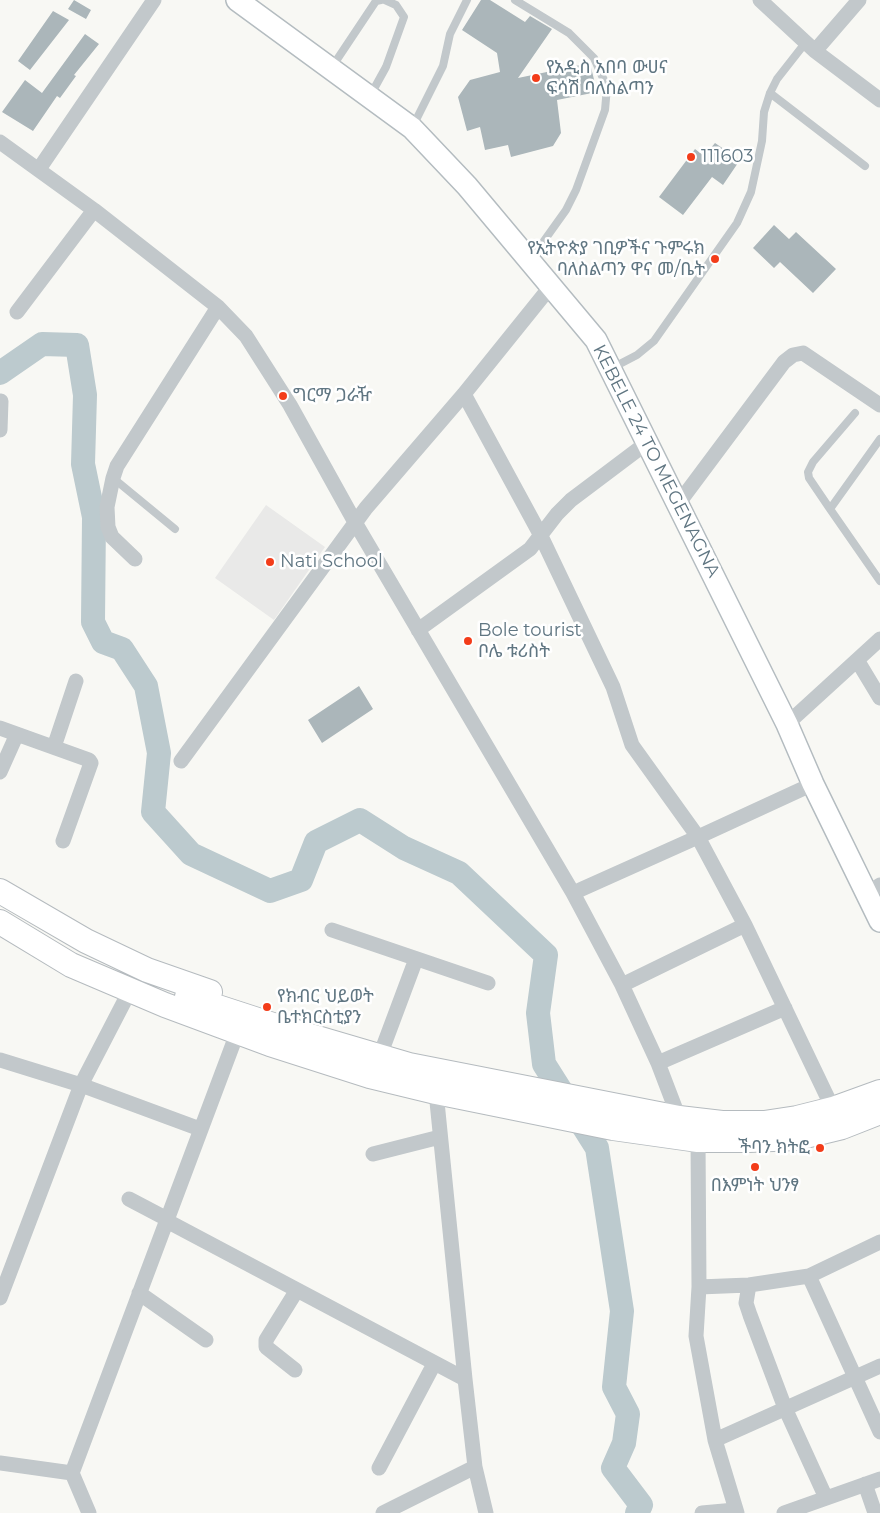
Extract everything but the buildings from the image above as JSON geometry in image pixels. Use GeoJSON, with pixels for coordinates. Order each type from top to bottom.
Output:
{"type":"FeatureCollection","features":[{"type":"Feature","properties":{"kind":"main road","name":"KEBELE 24 TO MEGENAGNA"},"geometry":{"type":"LineString","coordinates":[[237,0],[412,128],[468,186],[531,259],[596,340],[612,368],[787,724],[813,784],[873,889],[880,921]]}},
{"type":"Feature","properties":{"kind":"main road"},"geometry":{"type":"LineString","coordinates":[[0,891],[86,941],[147,970],[242,1004],[272,1034]]}},
{"type":"Feature","properties":{"kind":"main road"},"geometry":{"type":"LineString","coordinates":[[0,905],[74,958]]}},
{"type":"Feature","properties":{"kind":"main road"},"geometry":{"type":"LineString","coordinates":[[0,922],[74,958],[171,991],[370,1076],[520,1110],[549,1104],[600,1104],[679,1118],[722,1123],[764,1122],[797,1118],[833,1109],[880,1092]]}},
{"type":"Feature","properties":{"kind":"main road"},"geometry":{"type":"LineString","coordinates":[[0,935],[57,970],[124,1002],[234,1044],[272,1034],[507,1083],[549,1104],[613,1128],[698,1140],[797,1138],[842,1127],[880,1112]]}},
{"type":"Feature","properties":{"kind":"street"},"geometry":{"type":"LineString","coordinates":[[39,169],[154,0]]}},
{"type":"Feature","properties":{"kind":"street"},"geometry":{"type":"LineString","coordinates":[[760,0],[810,46],[880,100]]}},
{"type":"Feature","properties":{"kind":"street"},"geometry":{"type":"LineString","coordinates":[[810,46],[859,0]]}},
{"type":"Feature","properties":{"kind":"street"},"geometry":{"type":"LineString","coordinates":[[0,142],[94,210],[218,307],[246,336],[290,404],[356,524],[573,893],[622,985],[658,1063],[679,1118]]}},
{"type":"Feature","properties":{"kind":"street"},"geometry":{"type":"LineString","coordinates":[[17,312],[94,210]]}},
{"type":"Feature","properties":{"kind":"street"},"geometry":{"type":"LineString","coordinates":[[181,761],[366,508],[464,394],[551,286]]}},
{"type":"Feature","properties":{"kind":"street"},"geometry":{"type":"LineString","coordinates":[[135,559],[112,537],[108,527],[107,507],[113,478],[117,466],[218,307]]}},
{"type":"Feature","properties":{"kind":"street"},"geometry":{"type":"LineString","coordinates":[[678,504],[784,362],[793,355],[804,353],[880,405]]}},
{"type":"Feature","properties":{"kind":"street"},"geometry":{"type":"LineString","coordinates":[[464,394],[540,534],[613,687],[632,745],[698,837],[745,925],[833,1109]]}},
{"type":"Feature","properties":{"kind":"street"},"geometry":{"type":"LineString","coordinates":[[0,430],[1,401]]}},
{"type":"Feature","properties":{"kind":"street"},"geometry":{"type":"LineString","coordinates":[[418,630],[530,549],[540,534],[571,500],[648,442]]}},
{"type":"Feature","properties":{"kind":"street"},"geometry":{"type":"LineString","coordinates":[[787,724],[880,639]]}},
{"type":"Feature","properties":{"kind":"street"},"geometry":{"type":"LineString","coordinates":[[857,660],[880,698]]}},
{"type":"Feature","properties":{"kind":"street"},"geometry":{"type":"LineString","coordinates":[[54,747],[76,681]]}},
{"type":"Feature","properties":{"kind":"street"},"geometry":{"type":"LineString","coordinates":[[0,728],[88,760],[91,763],[63,841]]}},
{"type":"Feature","properties":{"kind":"street"},"geometry":{"type":"LineString","coordinates":[[0,772],[17,734]]}},
{"type":"Feature","properties":{"kind":"street"},"geometry":{"type":"LineString","coordinates":[[573,893],[813,784]]}},
{"type":"Feature","properties":{"kind":"street"},"geometry":{"type":"LineString","coordinates":[[622,985],[745,925]]}},
{"type":"Feature","properties":{"kind":"street"},"geometry":{"type":"LineString","coordinates":[[332,930],[488,983]]}},
{"type":"Feature","properties":{"kind":"street"},"geometry":{"type":"LineString","coordinates":[[380,1058],[416,959]]}},
{"type":"Feature","properties":{"kind":"street"},"geometry":{"type":"LineString","coordinates":[[0,1298],[6,1265],[81,1085],[124,1002]]}},
{"type":"Feature","properties":{"kind":"street"},"geometry":{"type":"LineString","coordinates":[[658,1063],[785,1008]]}},
{"type":"Feature","properties":{"kind":"street"},"geometry":{"type":"LineString","coordinates":[[89,1513],[72,1473],[200,1129],[234,1044]]}},
{"type":"Feature","properties":{"kind":"street"},"geometry":{"type":"LineString","coordinates":[[0,1060],[81,1085],[200,1129]]}},
{"type":"Feature","properties":{"kind":"street"},"geometry":{"type":"LineString","coordinates":[[436,1092],[475,1467],[486,1513]]}},
{"type":"Feature","properties":{"kind":"street"},"geometry":{"type":"LineString","coordinates":[[373,1154],[440,1137]]}},
{"type":"Feature","properties":{"kind":"street"},"geometry":{"type":"LineString","coordinates":[[698,1140],[699,1288],[696,1336],[715,1440],[736,1511],[702,1513]]}},
{"type":"Feature","properties":{"kind":"street"},"geometry":{"type":"LineString","coordinates":[[129,1199],[465,1379]]}},
{"type":"Feature","properties":{"kind":"street"},"geometry":{"type":"LineString","coordinates":[[699,1288],[748,1285],[809,1276],[879,1244]]}},
{"type":"Feature","properties":{"kind":"street"},"geometry":{"type":"LineString","coordinates":[[809,1276],[880,1432]]}},
{"type":"Feature","properties":{"kind":"street"},"geometry":{"type":"LineString","coordinates":[[748,1285],[746,1303],[785,1408],[826,1498]]}},
{"type":"Feature","properties":{"kind":"street"},"geometry":{"type":"LineString","coordinates":[[295,1370],[266,1346],[266,1340],[297,1290]]}},
{"type":"Feature","properties":{"kind":"street"},"geometry":{"type":"LineString","coordinates":[[139,1293],[206,1340]]}},
{"type":"Feature","properties":{"kind":"street"},"geometry":{"type":"LineString","coordinates":[[378,1468],[434,1364]]}},
{"type":"Feature","properties":{"kind":"street"},"geometry":{"type":"LineString","coordinates":[[715,1440],[880,1366]]}},
{"type":"Feature","properties":{"kind":"street"},"geometry":{"type":"LineString","coordinates":[[0,1463],[72,1473]]}},
{"type":"Feature","properties":{"kind":"street"},"geometry":{"type":"LineString","coordinates":[[383,1513],[475,1467]]}},
{"type":"Feature","properties":{"kind":"street"},"geometry":{"type":"LineString","coordinates":[[784,1513],[880,1479]]}},
{"type":"Feature","properties":{"kind":"street"},"geometry":{"type":"LineString","coordinates":[[865,1484],[875,1513]]}},
{"type":"Feature","properties":{"kind":"lane"},"geometry":{"type":"LineString","coordinates":[[330,68],[376,1],[381,0]]}},
{"type":"Feature","properties":{"kind":"lane"},"geometry":{"type":"LineString","coordinates":[[370,97],[386,67],[404,17],[396,5],[385,0]]}},
{"type":"Feature","properties":{"kind":"lane"},"geometry":{"type":"LineString","coordinates":[[412,128],[443,66],[452,29],[467,0]]}},
{"type":"Feature","properties":{"kind":"lane"},"geometry":{"type":"LineString","coordinates":[[515,0],[569,33],[594,58],[607,87],[605,110],[576,190],[561,218],[531,259]]}},
{"type":"Feature","properties":{"kind":"lane"},"geometry":{"type":"LineString","coordinates":[[612,368],[637,355],[654,341],[737,224],[751,192],[762,141],[764,112],[770,94],[777,79],[810,46]]}},
{"type":"Feature","properties":{"kind":"lane"},"geometry":{"type":"LineString","coordinates":[[770,94],[865,166]]}},
{"type":"Feature","properties":{"kind":"lane"},"geometry":{"type":"LineString","coordinates":[[855,413],[813,462],[808,472],[809,478],[880,581]]}},
{"type":"Feature","properties":{"kind":"lane"},"geometry":{"type":"LineString","coordinates":[[830,509],[880,439]]}},
{"type":"Feature","properties":{"kind":"lane"},"geometry":{"type":"LineString","coordinates":[[113,478],[175,529]]}},
{"type":"Feature","properties":{"kind":"shaded area","name":"Nati School"},"geometry":{"type":"Polygon","coordinates":[[[266,505],[325,547],[274,620],[215,578],[266,505]]]}},
{"type":"Feature","properties":{"kind":"waterway"},"geometry":{"type":"LineString","coordinates":[[0,373],[42,344],[77,345],[85,395],[83,464],[94,517],[93,622],[103,642],[122,649],[146,686],[159,753],[153,812],[191,854],[270,891],[301,880],[316,842],[360,820],[404,848],[459,873],[546,955],[538,1013],[544,1064],[597,1148],[622,1311],[614,1387],[628,1414],[624,1443],[613,1468],[641,1505],[637,1513]]}},
{"type":"Feature","properties":{"kind":"place","name":"የአዲስ አበባ ውሀና ፍሳሽ ባለስልጣን"},"geometry":{"type":"Point","coordinates":[536,78]}},
{"type":"Feature","properties":{"kind":"place","name":"111603"},"geometry":{"type":"Point","coordinates":[691,157]}},
{"type":"Feature","properties":{"kind":"place","name":"የኢትዮጵያ ገቢዎችና ጉምሩክ ባለስልጣን ዋና መ/ቤት"},"geometry":{"type":"Point","coordinates":[715,259]}},
{"type":"Feature","properties":{"kind":"place","name":"ግርማ ጋራዥ"},"geometry":{"type":"Point","coordinates":[283,396]}},
{"type":"Feature","properties":{"kind":"place","name":"Nati School"},"geometry":{"type":"Point","coordinates":[270,562]}},
{"type":"Feature","properties":{"kind":"place","name":"Bole tourist ቦሌ ቱሪስት"},"geometry":{"type":"Point","coordinates":[468,641]}},
{"type":"Feature","properties":{"kind":"place","name":"የክብር ህይወት ቤተክርስቲያን"},"geometry":{"type":"Point","coordinates":[267,1007]}},
{"type":"Feature","properties":{"kind":"place","name":"ችባን ክትፎ"},"geometry":{"type":"Point","coordinates":[820,1148]}},
{"type":"Feature","properties":{"kind":"place","name":"በእምነት ህንፃ"},"geometry":{"type":"Point","coordinates":[755,1167]}}]}
